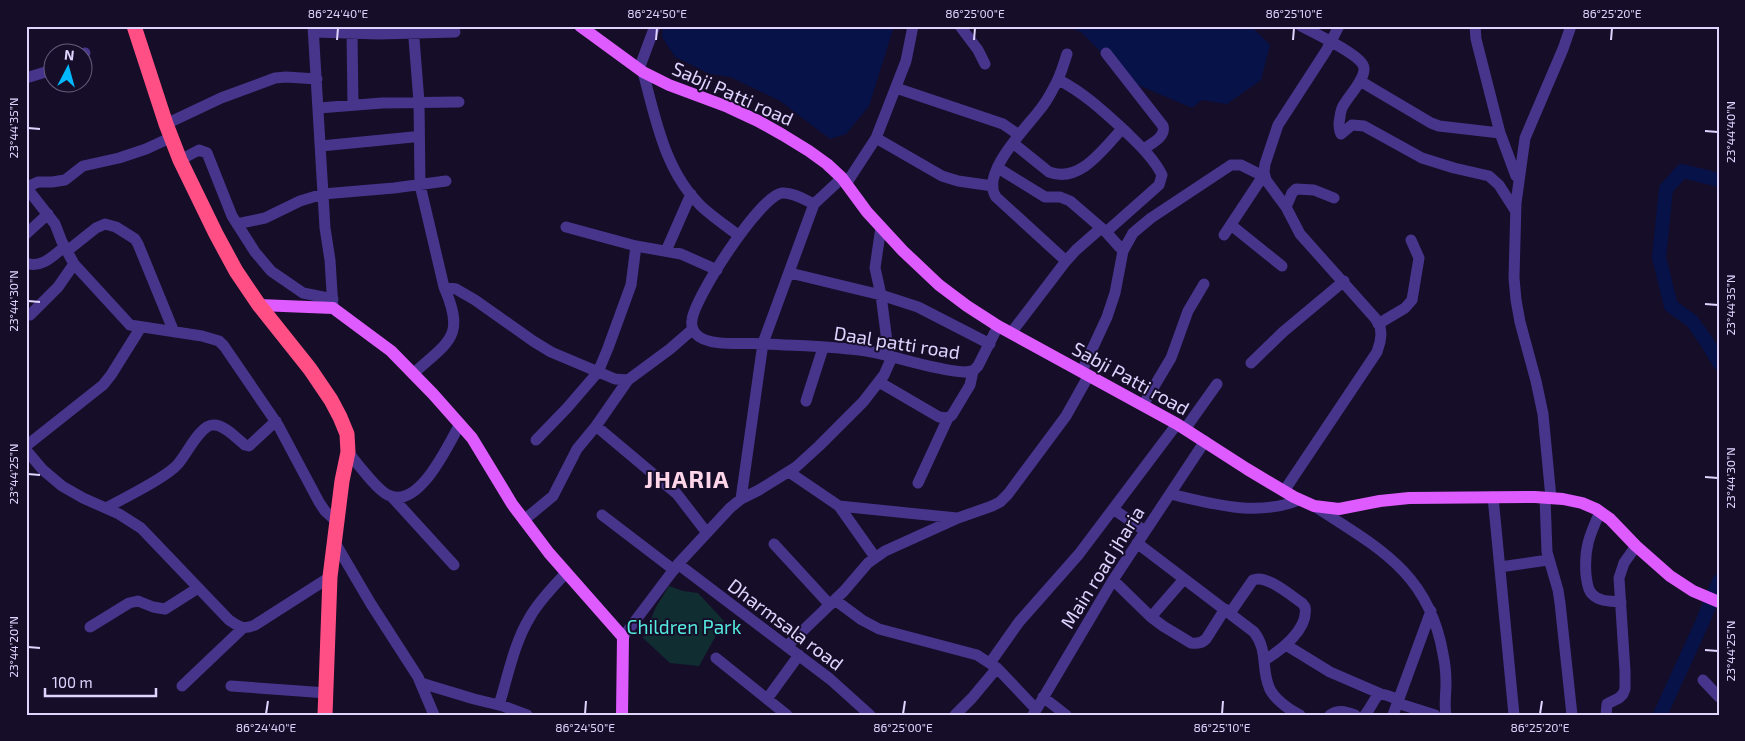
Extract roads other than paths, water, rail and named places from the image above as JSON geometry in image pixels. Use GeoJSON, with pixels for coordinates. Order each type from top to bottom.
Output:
{"type":"FeatureCollection","features":[{"type":"Feature","properties":{"kind":"highway"},"geometry":{"type":"LineString","coordinates":[[134,26],[180,160],[216,234],[236,271],[259,304],[310,368],[331,400],[347,434],[348,452],[342,480],[330,577],[325,715]]}},
{"type":"Feature","properties":{"kind":"main road","name":"Sabji Patti road"},"geometry":{"type":"LineString","coordinates":[[580,26],[641,71],[683,91],[728,107],[784,135],[827,164],[844,181],[880,227],[939,285],[998,326],[1181,426],[1299,500],[1314,506],[1340,509],[1380,501],[1408,498],[1548,498],[1582,503],[1610,519],[1636,546],[1670,576],[1693,591],[1719,602]]}},
{"type":"Feature","properties":{"kind":"main road"},"geometry":{"type":"LineString","coordinates":[[259,304],[333,304],[391,351],[414,373],[460,424],[472,438],[512,504],[524,520],[566,573],[623,638],[622,715]]}},
{"type":"Feature","properties":{"kind":"street"},"geometry":{"type":"LineString","coordinates":[[655,26],[641,71],[669,161],[679,179],[702,207],[738,235]]}},
{"type":"Feature","properties":{"kind":"street"},"geometry":{"type":"LineString","coordinates":[[741,500],[764,343],[814,204],[844,181],[876,138],[906,60],[913,26]]}},
{"type":"Feature","properties":{"kind":"street"},"geometry":{"type":"LineString","coordinates":[[960,26],[978,50],[985,64]]}},
{"type":"Feature","properties":{"kind":"street"},"geometry":{"type":"LineString","coordinates":[[1301,26],[1331,42],[1363,64],[1364,73],[1341,110],[1339,131],[1341,134],[1352,125],[1364,126],[1422,158],[1489,176],[1499,184],[1515,210]]}},
{"type":"Feature","properties":{"kind":"street"},"geometry":{"type":"LineString","coordinates":[[1224,235],[1264,176],[1265,164],[1278,124],[1331,42],[1339,26]]}},
{"type":"Feature","properties":{"kind":"street"},"geometry":{"type":"LineString","coordinates":[[1475,26],[1476,39],[1500,133],[1518,175]]}},
{"type":"Feature","properties":{"kind":"street"},"geometry":{"type":"LineString","coordinates":[[1571,26],[1525,138],[1518,175],[1515,210],[1514,278],[1520,322],[1543,414],[1548,498],[1548,560],[1558,590],[1572,715]]}},
{"type":"Feature","properties":{"kind":"street"},"geometry":{"type":"LineString","coordinates":[[180,160],[199,150],[207,153],[226,204],[262,261],[280,279],[303,293],[333,304],[330,260],[325,228],[313,29],[352,33],[413,30],[455,32]]}},
{"type":"Feature","properties":{"kind":"street"},"geometry":{"type":"LineString","coordinates":[[413,30],[418,102],[420,185],[444,287],[452,306],[454,325],[449,342],[414,373]]}},
{"type":"Feature","properties":{"kind":"street"},"geometry":{"type":"LineString","coordinates":[[352,33],[354,105]]}},
{"type":"Feature","properties":{"kind":"street"},"geometry":{"type":"LineString","coordinates":[[1106,53],[1163,126],[1162,136],[1144,149]]}},
{"type":"Feature","properties":{"kind":"street"},"geometry":{"type":"LineString","coordinates":[[1066,261],[996,197],[993,193],[993,186],[998,168],[1016,139],[1041,109],[1059,80],[1068,54]]}},
{"type":"Feature","properties":{"kind":"street"},"geometry":{"type":"LineString","coordinates":[[26,78],[42,73]]}},
{"type":"Feature","properties":{"kind":"street"},"geometry":{"type":"LineString","coordinates":[[316,79],[275,78],[220,98],[119,158],[84,166],[65,180],[38,182],[27,190],[58,228],[74,264],[130,325],[202,336],[219,342],[250,382],[276,421],[319,502],[325,511],[337,522]]}},
{"type":"Feature","properties":{"kind":"street"},"geometry":{"type":"LineString","coordinates":[[1011,333],[1076,250],[1154,190],[1162,180],[1162,175],[1144,149],[1092,101],[1076,89],[1059,80]]}},
{"type":"Feature","properties":{"kind":"street"},"geometry":{"type":"LineString","coordinates":[[1360,81],[1439,126],[1500,133]]}},
{"type":"Feature","properties":{"kind":"street"},"geometry":{"type":"LineString","coordinates":[[896,88],[1004,124],[1016,139],[1049,172],[1054,174],[1070,174],[1081,170],[1122,129]]}},
{"type":"Feature","properties":{"kind":"street"},"geometry":{"type":"LineString","coordinates":[[319,108],[418,102],[460,102]]}},
{"type":"Feature","properties":{"kind":"street"},"geometry":{"type":"LineString","coordinates":[[321,146],[414,137]]}},
{"type":"Feature","properties":{"kind":"street"},"geometry":{"type":"LineString","coordinates":[[876,138],[942,176],[958,181],[993,186]]}},
{"type":"Feature","properties":{"kind":"street"},"geometry":{"type":"LineString","coordinates":[[787,646],[875,557],[958,518],[992,506],[1000,502],[1008,494],[1066,416],[1108,317],[1115,293],[1123,251],[1133,233],[1151,218],[1230,165],[1241,165],[1264,176],[1286,207],[1300,234],[1344,281],[1375,318],[1381,334],[1377,352],[1284,491]]}},
{"type":"Feature","properties":{"kind":"street"},"geometry":{"type":"LineString","coordinates":[[998,168],[1045,197],[1065,198],[1104,230],[1123,251]]}},
{"type":"Feature","properties":{"kind":"street"},"geometry":{"type":"LineString","coordinates":[[1499,184],[1518,175]]}},
{"type":"Feature","properties":{"kind":"street"},"geometry":{"type":"LineString","coordinates":[[237,224],[265,218],[300,201],[324,194],[446,181]]}},
{"type":"Feature","properties":{"kind":"street"},"geometry":{"type":"LineString","coordinates":[[1286,207],[1293,190],[1300,188],[1314,190],[1334,198]]}},
{"type":"Feature","properties":{"kind":"street"},"geometry":{"type":"LineString","coordinates":[[524,520],[553,496],[576,449],[596,426],[628,380],[670,349],[693,329],[691,322],[696,306],[738,235],[773,198],[781,193],[790,193],[814,204]]}},
{"type":"Feature","properties":{"kind":"street"},"geometry":{"type":"LineString","coordinates":[[666,251],[691,194]]}},
{"type":"Feature","properties":{"kind":"street"},"geometry":{"type":"LineString","coordinates":[[26,234],[48,214]]}},
{"type":"Feature","properties":{"kind":"street"},"geometry":{"type":"LineString","coordinates":[[26,263],[36,265],[42,263],[105,224],[116,228],[134,239],[174,332]]}},
{"type":"Feature","properties":{"kind":"street"},"geometry":{"type":"LineString","coordinates":[[1231,225],[1282,266]]}},
{"type":"Feature","properties":{"kind":"street"},"geometry":{"type":"LineString","coordinates":[[566,226],[636,246],[681,254],[717,270]]}},
{"type":"Feature","properties":{"kind":"street"},"geometry":{"type":"LineString","coordinates":[[623,638],[676,567],[730,508],[789,472],[847,419],[879,382],[890,357],[876,268],[880,227]]}},
{"type":"Feature","properties":{"kind":"street"},"geometry":{"type":"LineString","coordinates":[[1378,324],[1405,308],[1412,300],[1419,258],[1411,240]]}},
{"type":"Feature","properties":{"kind":"street"},"geometry":{"type":"LineString","coordinates":[[536,440],[598,372],[631,285],[636,246]]}},
{"type":"Feature","properties":{"kind":"street"},"geometry":{"type":"LineString","coordinates":[[30,315],[58,287],[74,264]]}},
{"type":"Feature","properties":{"kind":"street"},"geometry":{"type":"LineString","coordinates":[[790,273],[881,295],[929,312],[990,344]]}},
{"type":"Feature","properties":{"kind":"street"},"geometry":{"type":"LineString","coordinates":[[1251,363],[1283,332],[1344,281]]}},
{"type":"Feature","properties":{"kind":"street"},"geometry":{"type":"LineString","coordinates":[[1143,405],[1171,358],[1188,311],[1204,284]]}},
{"type":"Feature","properties":{"kind":"street"},"geometry":{"type":"LineString","coordinates":[[444,287],[456,289],[475,300],[551,352],[615,379],[628,380]]}},
{"type":"Feature","properties":{"kind":"street","name":"Daal patti road"},"geometry":{"type":"LineString","coordinates":[[693,329],[697,336],[707,341],[860,350],[956,371],[973,371],[984,358],[998,326]]}},
{"type":"Feature","properties":{"kind":"street"},"geometry":{"type":"LineString","coordinates":[[26,446],[103,385],[140,327]]}},
{"type":"Feature","properties":{"kind":"street"},"geometry":{"type":"LineString","coordinates":[[806,401],[823,348]]}},
{"type":"Feature","properties":{"kind":"street"},"geometry":{"type":"LineString","coordinates":[[918,482],[948,418],[952,415],[970,385],[973,371]]}},
{"type":"Feature","properties":{"kind":"street"},"geometry":{"type":"LineString","coordinates":[[879,382],[939,417],[948,418]]}},
{"type":"Feature","properties":{"kind":"street"},"geometry":{"type":"LineString","coordinates":[[955,715],[972,698],[1019,622],[1070,565],[1113,509],[1217,384]]}},
{"type":"Feature","properties":{"kind":"street"},"geometry":{"type":"LineString","coordinates":[[106,508],[173,470],[207,426],[221,426],[245,445],[249,446],[276,421]]}},
{"type":"Feature","properties":{"kind":"street"},"geometry":{"type":"LineString","coordinates":[[392,497],[407,496],[432,474],[460,424]]}},
{"type":"Feature","properties":{"kind":"street"},"geometry":{"type":"LineString","coordinates":[[596,426],[677,494],[707,533]]}},
{"type":"Feature","properties":{"kind":"street","name":"Main road jharia"},"geometry":{"type":"LineString","coordinates":[[1034,711],[1113,580],[1205,441]]}},
{"type":"Feature","properties":{"kind":"street"},"geometry":{"type":"LineString","coordinates":[[26,450],[43,470],[62,486],[83,498],[119,514],[141,528],[229,620],[243,628]]}},
{"type":"Feature","properties":{"kind":"street"},"geometry":{"type":"LineString","coordinates":[[348,452],[454,565]]}},
{"type":"Feature","properties":{"kind":"street"},"geometry":{"type":"LineString","coordinates":[[789,472],[839,506],[875,557]]}},
{"type":"Feature","properties":{"kind":"street"},"geometry":{"type":"LineString","coordinates":[[1170,494],[1214,504],[1255,509],[1280,506],[1299,500]]}},
{"type":"Feature","properties":{"kind":"street"},"geometry":{"type":"LineString","coordinates":[[1493,497],[1514,715]]}},
{"type":"Feature","properties":{"kind":"street"},"geometry":{"type":"LineString","coordinates":[[839,506],[958,518]]}},
{"type":"Feature","properties":{"kind":"street"},"geometry":{"type":"LineString","coordinates":[[1314,506],[1368,541],[1394,561],[1422,594],[1431,611],[1443,653],[1446,715]]}},
{"type":"Feature","properties":{"kind":"street"},"geometry":{"type":"LineString","coordinates":[[1113,509],[1145,531]]}},
{"type":"Feature","properties":{"kind":"street"},"geometry":{"type":"LineString","coordinates":[[1600,512],[1586,545],[1587,582],[1592,595],[1600,600],[1621,602]]}},
{"type":"Feature","properties":{"kind":"street","name":"Dharmsala road"},"geometry":{"type":"LineString","coordinates":[[602,515],[787,646],[830,679],[870,715]]}},
{"type":"Feature","properties":{"kind":"street"},"geometry":{"type":"LineString","coordinates":[[334,542],[370,604],[410,663],[421,683],[434,715]]}},
{"type":"Feature","properties":{"kind":"street"},"geometry":{"type":"LineString","coordinates":[[1137,543],[1254,632],[1260,639],[1264,649],[1270,691],[1288,708],[1300,715]]}},
{"type":"Feature","properties":{"kind":"street"},"geometry":{"type":"LineString","coordinates":[[774,544],[832,602],[879,629],[977,656],[993,666],[1034,711]]}},
{"type":"Feature","properties":{"kind":"street"},"geometry":{"type":"LineString","coordinates":[[1606,715],[1607,704],[1623,694],[1625,689],[1620,578],[1621,570],[1636,546]]}},
{"type":"Feature","properties":{"kind":"street"},"geometry":{"type":"LineString","coordinates":[[1500,567],[1548,560]]}},
{"type":"Feature","properties":{"kind":"street"},"geometry":{"type":"LineString","coordinates":[[499,705],[528,620],[566,573]]}},
{"type":"Feature","properties":{"kind":"street"},"geometry":{"type":"LineString","coordinates":[[182,686],[243,628],[256,625],[330,577]]}},
{"type":"Feature","properties":{"kind":"street"},"geometry":{"type":"LineString","coordinates":[[1113,580],[1151,617],[1191,643],[1196,644],[1206,639],[1253,580],[1260,578],[1266,580],[1302,603],[1306,612],[1303,622],[1295,635],[1286,645],[1265,660]]}},
{"type":"Feature","properties":{"kind":"street"},"geometry":{"type":"LineString","coordinates":[[1151,617],[1184,579]]}},
{"type":"Feature","properties":{"kind":"street"},"geometry":{"type":"LineString","coordinates":[[90,627],[128,603],[138,601],[165,609],[198,588]]}},
{"type":"Feature","properties":{"kind":"street"},"geometry":{"type":"LineString","coordinates":[[1393,715],[1431,611]]}},
{"type":"Feature","properties":{"kind":"street"},"geometry":{"type":"LineString","coordinates":[[1286,645],[1325,669],[1434,715]]}},
{"type":"Feature","properties":{"kind":"street"},"geometry":{"type":"LineString","coordinates":[[767,699],[799,655]]}},
{"type":"Feature","properties":{"kind":"street"},"geometry":{"type":"LineString","coordinates":[[716,658],[787,715]]}},
{"type":"Feature","properties":{"kind":"street"},"geometry":{"type":"LineString","coordinates":[[1703,680],[1719,697]]}},
{"type":"Feature","properties":{"kind":"street"},"geometry":{"type":"LineString","coordinates":[[421,683],[527,715]]}},
{"type":"Feature","properties":{"kind":"street"},"geometry":{"type":"LineString","coordinates":[[231,686],[326,694]]}},
{"type":"Feature","properties":{"kind":"street"},"geometry":{"type":"LineString","coordinates":[[1365,715],[1376,698],[1381,694]]}},
{"type":"Feature","properties":{"kind":"street"},"geometry":{"type":"LineString","coordinates":[[1042,697],[1066,715]]}},
{"type":"Feature","properties":{"kind":"street"},"geometry":{"type":"LineString","coordinates":[[1330,715],[1341,711],[1355,715]]}},
{"type":"Feature","properties":{"kind":"waterway"},"geometry":{"type":"LineString","coordinates":[[1719,180],[1682,171],[1666,189],[1659,257],[1671,306],[1692,321],[1719,363]]}},
{"type":"Feature","properties":{"kind":"waterway"},"geometry":{"type":"LineString","coordinates":[[1660,715],[1719,581]]}},
{"type":"Feature","properties":{"kind":"district","name":"JHARIA"},"geometry":{"type":"Point","coordinates":[687,478]}},
{"type":"Feature","properties":{"kind":"park label","name":"Children Park"},"geometry":{"type":"Point","coordinates":[684,626]}}]}
